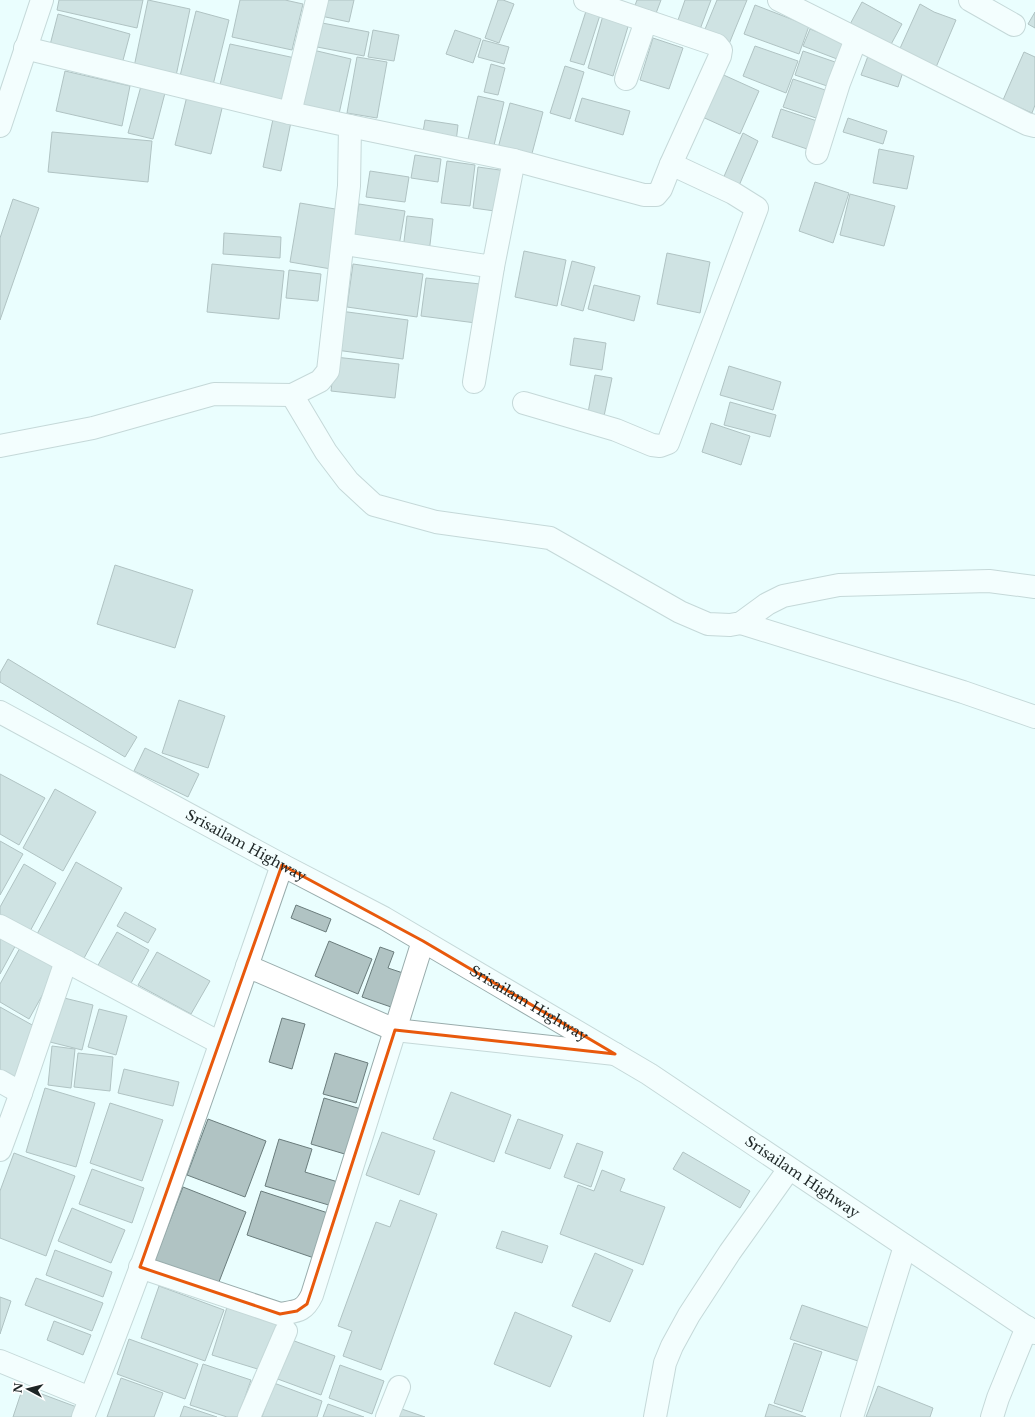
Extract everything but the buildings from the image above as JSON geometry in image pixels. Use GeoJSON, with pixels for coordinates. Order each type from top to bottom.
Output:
{"type":"FeatureCollection","features":[{"type":"Feature","properties":{"kind":"main road"},"geometry":{"type":"LineString","coordinates":[[0,126],[42,0]]}},
{"type":"Feature","properties":{"kind":"main road"},"geometry":{"type":"LineString","coordinates":[[290,112],[317,0]]}},
{"type":"Feature","properties":{"kind":"main road"},"geometry":{"type":"LineString","coordinates":[[25,48],[350,126],[514,160],[644,195],[656,195],[661,189],[720,56],[721,50],[717,45],[585,0]]}},
{"type":"Feature","properties":{"kind":"main road"},"geometry":{"type":"LineString","coordinates":[[779,0],[1027,124],[1035,126]]}},
{"type":"Feature","properties":{"kind":"main road"},"geometry":{"type":"LineString","coordinates":[[970,0],[1014,25]]}},
{"type":"Feature","properties":{"kind":"main road"},"geometry":{"type":"LineString","coordinates":[[626,79],[646,21]]}},
{"type":"Feature","properties":{"kind":"main road"},"geometry":{"type":"LineString","coordinates":[[817,153],[839,83],[856,39]]}},
{"type":"Feature","properties":{"kind":"main road"},"geometry":{"type":"LineString","coordinates":[[0,446],[92,428],[214,394],[292,395],[320,381],[328,371],[344,244],[349,186],[350,126]]}},
{"type":"Feature","properties":{"kind":"main road"},"geometry":{"type":"LineString","coordinates":[[474,382],[493,267],[514,160]]}},
{"type":"Feature","properties":{"kind":"main road"},"geometry":{"type":"LineString","coordinates":[[524,403],[616,430],[652,446],[660,446],[668,443],[757,208],[733,193],[671,164]]}},
{"type":"Feature","properties":{"kind":"main road"},"geometry":{"type":"LineString","coordinates":[[344,244],[493,267]]}},
{"type":"Feature","properties":{"kind":"main road"},"geometry":{"type":"LineString","coordinates":[[292,395],[326,452],[348,481],[374,505],[436,522],[550,538],[680,612],[708,624],[730,625],[741,623],[767,604],[783,596],[838,585],[989,581],[1035,587]]}},
{"type":"Feature","properties":{"kind":"main road"},"geometry":{"type":"LineString","coordinates":[[741,623],[963,692],[1035,717]]}},
{"type":"Feature","properties":{"kind":"main road","name":"Srisailam Highway"},"geometry":{"type":"LineString","coordinates":[[0,712],[282,865],[384,918],[649,1074],[1031,1330]]}},
{"type":"Feature","properties":{"kind":"main road"},"geometry":{"type":"LineString","coordinates":[[0,1361],[86,1408],[140,1268],[282,865]]}},
{"type":"Feature","properties":{"kind":"main road"},"geometry":{"type":"LineString","coordinates":[[0,926],[220,1043]]}},
{"type":"Feature","properties":{"kind":"main road"},"geometry":{"type":"LineString","coordinates":[[140,1268],[280,1314],[297,1311],[308,1304],[423,941]]}},
{"type":"Feature","properties":{"kind":"main road"},"geometry":{"type":"LineString","coordinates":[[0,1150],[66,961]]}},
{"type":"Feature","properties":{"kind":"main road"},"geometry":{"type":"LineString","coordinates":[[247,966],[395,1030],[615,1054]]}},
{"type":"Feature","properties":{"kind":"main road"},"geometry":{"type":"LineString","coordinates":[[0,1081],[21,1093]]}},
{"type":"Feature","properties":{"kind":"main road"},"geometry":{"type":"LineString","coordinates":[[654,1417],[665,1364],[672,1346],[689,1315],[730,1252],[789,1169]]}},
{"type":"Feature","properties":{"kind":"main road"},"geometry":{"type":"LineString","coordinates":[[852,1417],[905,1246]]}},
{"type":"Feature","properties":{"kind":"main road"},"geometry":{"type":"LineString","coordinates":[[992,1417],[998,1398],[1031,1330]]}},
{"type":"Feature","properties":{"kind":"main road"},"geometry":{"type":"LineString","coordinates":[[249,1417],[286,1331]]}},
{"type":"Feature","properties":{"kind":"main road"},"geometry":{"type":"LineString","coordinates":[[388,1417],[399,1387]]}},
{"type":"Feature","properties":{"kind":"highlighted area"},"geometry":{"type":"Polygon","coordinates":[[[282,865],[423,941],[615,1054],[395,1030],[307,1304],[297,1311],[280,1314],[140,1267],[282,865]]]}}]}
